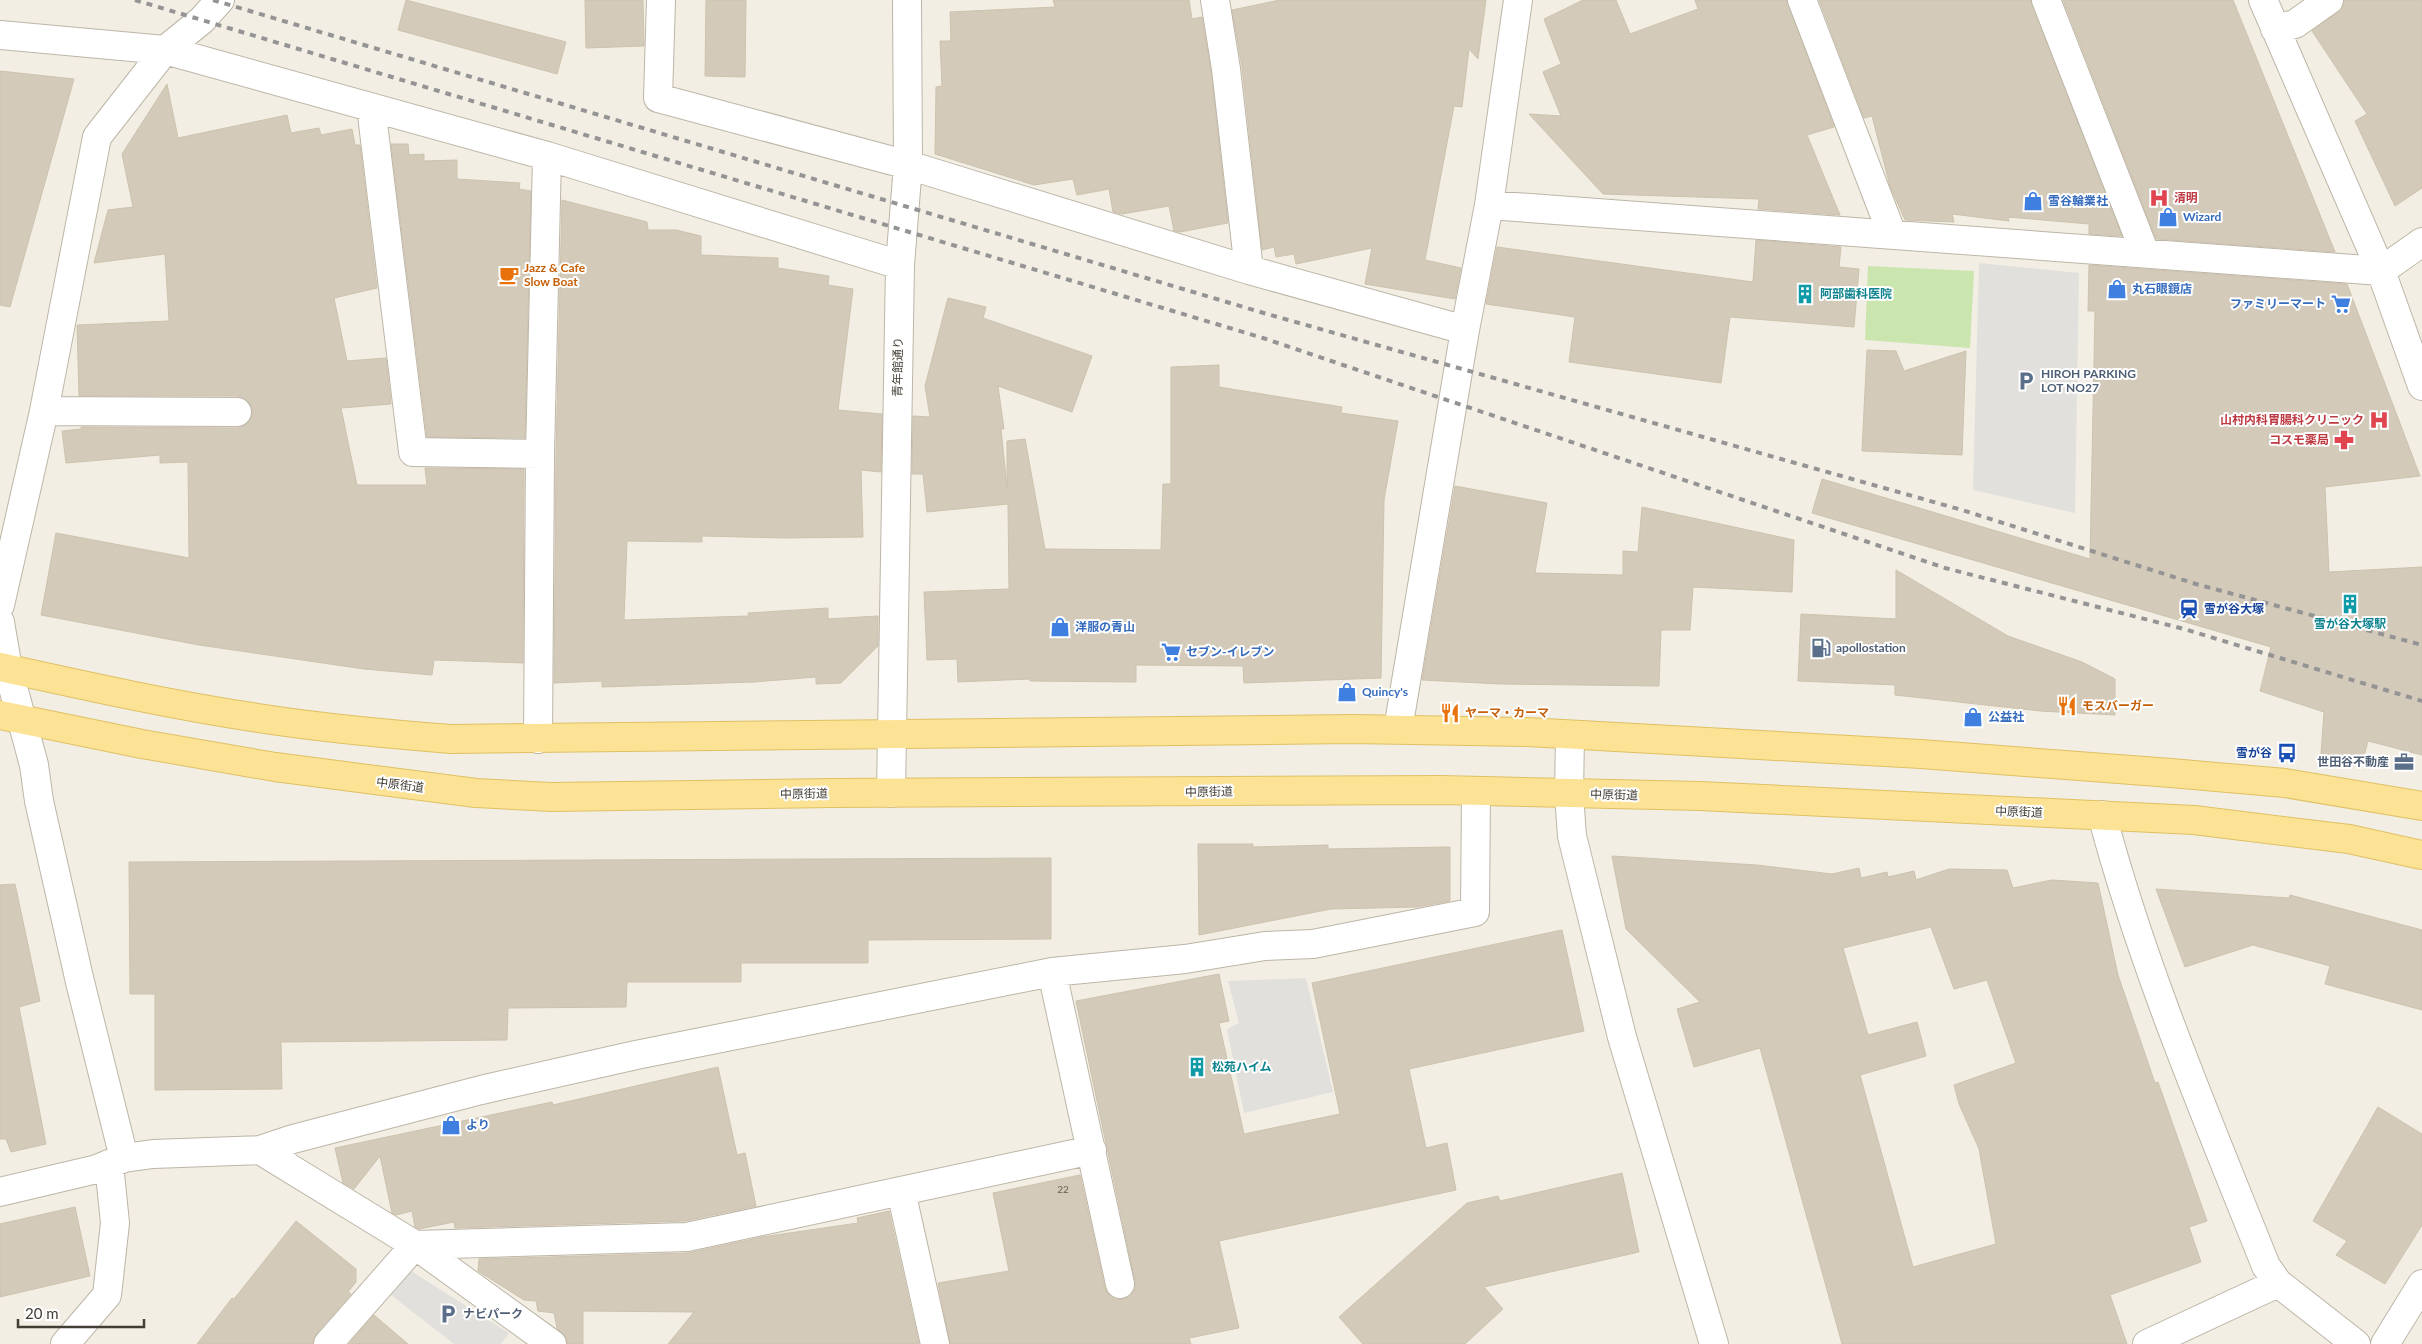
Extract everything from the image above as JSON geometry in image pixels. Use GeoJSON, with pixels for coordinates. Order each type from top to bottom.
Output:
{"type":"FeatureCollection","features":[{"type":"Feature","properties":{"kind":"main road"},"geometry":{"type":"LineString","coordinates":[[4,668],[149,700],[279,721],[356,731],[451,739],[1398,730],[1570,735],[1902,753],[2190,775],[2285,783],[2422,806]]}},
{"type":"Feature","properties":{"kind":"main road","name":"中原街道"},"geometry":{"type":"LineString","coordinates":[[10,718],[275,767],[459,792],[551,797],[891,793],[1476,791],[1569,795],[1700,796],[2194,820],[2349,839],[2422,856]]}},
{"type":"Feature","properties":{"kind":"street"},"geometry":{"type":"LineString","coordinates":[[0,605],[44,411],[97,137],[165,50],[202,20],[220,0]]}},
{"type":"Feature","properties":{"kind":"street"},"geometry":{"type":"LineString","coordinates":[[661,0],[658,98],[908,165],[1249,270],[1465,330]]}},
{"type":"Feature","properties":{"kind":"street","name":"青年館通り"},"geometry":{"type":"LineString","coordinates":[[891,793],[900,265],[908,165],[907,0]]}},
{"type":"Feature","properties":{"kind":"street"},"geometry":{"type":"LineString","coordinates":[[1215,0],[1226,69],[1249,270]]}},
{"type":"Feature","properties":{"kind":"street"},"geometry":{"type":"LineString","coordinates":[[1398,730],[1465,330],[1489,204],[1518,0]]}},
{"type":"Feature","properties":{"kind":"street"},"geometry":{"type":"LineString","coordinates":[[1802,0],[1892,234]]}},
{"type":"Feature","properties":{"kind":"street"},"geometry":{"type":"LineString","coordinates":[[2046,0],[2145,253]]}},
{"type":"Feature","properties":{"kind":"street"},"geometry":{"type":"LineString","coordinates":[[2263,0],[2381,271],[2422,386]]}},
{"type":"Feature","properties":{"kind":"street"},"geometry":{"type":"LineString","coordinates":[[2275,29],[2295,24],[2329,0]]}},
{"type":"Feature","properties":{"kind":"street"},"geometry":{"type":"LineString","coordinates":[[0,34],[165,50],[547,156],[900,265]]}},
{"type":"Feature","properties":{"kind":"street"},"geometry":{"type":"LineString","coordinates":[[371,107],[413,452],[540,454]]}},
{"type":"Feature","properties":{"kind":"street"},"geometry":{"type":"LineString","coordinates":[[538,739],[540,454],[547,156]]}},
{"type":"Feature","properties":{"kind":"street"},"geometry":{"type":"LineString","coordinates":[[1489,204],[2381,271],[2422,242]]}},
{"type":"Feature","properties":{"kind":"street"},"geometry":{"type":"LineString","coordinates":[[44,411],[237,412]]}},
{"type":"Feature","properties":{"kind":"street"},"geometry":{"type":"LineString","coordinates":[[0,622],[10,718],[34,765],[39,801],[80,982],[116,1161],[115,1223],[107,1295],[65,1344]]}},
{"type":"Feature","properties":{"kind":"street"},"geometry":{"type":"LineString","coordinates":[[1570,735],[1569,795],[1572,836],[1622,1037],[1714,1344]]}},
{"type":"Feature","properties":{"kind":"street"},"geometry":{"type":"LineString","coordinates":[[0,1192],[98,1169],[116,1161],[153,1154],[260,1150],[293,1138],[454,1097],[627,1057],[1052,972],[1185,959],[1265,946],[1313,944],[1476,912],[1476,791]]}},
{"type":"Feature","properties":{"kind":"street"},"geometry":{"type":"LineString","coordinates":[[2102,815],[2115,864],[2187,1068],[2266,1266],[2278,1283],[2356,1344]]}},
{"type":"Feature","properties":{"kind":"street"},"geometry":{"type":"LineString","coordinates":[[1052,972],[1120,1284]]}},
{"type":"Feature","properties":{"kind":"street"},"geometry":{"type":"LineString","coordinates":[[260,1150],[415,1245],[552,1344]]}},
{"type":"Feature","properties":{"kind":"street"},"geometry":{"type":"LineString","coordinates":[[328,1344],[415,1245],[687,1237],[1092,1150]]}},
{"type":"Feature","properties":{"kind":"street"},"geometry":{"type":"LineString","coordinates":[[901,1191],[935,1344]]}},
{"type":"Feature","properties":{"kind":"street"},"geometry":{"type":"LineString","coordinates":[[2147,1344],[2278,1283]]}},
{"type":"Feature","properties":{"kind":"street"},"geometry":{"type":"LineString","coordinates":[[2385,1344],[2422,1284]]}},
{"type":"Feature","properties":{"kind":"green space"},"geometry":{"type":"Polygon","coordinates":[[[1868,266],[1974,271],[1970,348],[1865,340],[1868,266]]]}},
{"type":"Feature","properties":{"kind":"shaded area","name":"HIROH PARKING LOT NO27"},"geometry":{"type":"Polygon","coordinates":[[[1979,263],[2079,273],[2075,513],[1973,490],[1979,263]]]}},
{"type":"Feature","properties":{"kind":"shaded area"},"geometry":{"type":"Polygon","coordinates":[[[1306,978],[1333,1092],[1244,1113],[1227,1029],[1239,1023],[1228,981],[1306,978]]]}},
{"type":"Feature","properties":{"kind":"shaded area","name":"ナビパーク"},"geometry":{"type":"Polygon","coordinates":[[[411,1271],[509,1333],[501,1344],[454,1344],[391,1295],[411,1271]]]}},
{"type":"Feature","properties":{"kind":"building"},"geometry":{"type":"Polygon","coordinates":[[[406,0],[566,42],[557,74],[398,30],[406,0]]]}},
{"type":"Feature","properties":{"kind":"building"},"geometry":{"type":"Polygon","coordinates":[[[585,0],[643,0],[644,46],[586,48],[585,0]]]}},
{"type":"Feature","properties":{"kind":"building"},"geometry":{"type":"Polygon","coordinates":[[[706,0],[746,0],[745,77],[705,76],[706,0]]]}},
{"type":"Feature","properties":{"kind":"building"},"geometry":{"type":"Polygon","coordinates":[[[1053,0],[1189,0],[1192,19],[1202,17],[1211,71],[1228,223],[1180,232],[1174,231],[1169,206],[1122,214],[1113,212],[1109,189],[1077,195],[1073,179],[1034,185],[935,154],[936,87],[942,86],[940,41],[951,41],[950,12],[1055,7],[1053,0]]]}},
{"type":"Feature","properties":{"kind":"building"},"geometry":{"type":"Polygon","coordinates":[[[1280,0],[1486,0],[1478,59],[1469,49],[1462,107],[1454,106],[1425,260],[1461,268],[1455,299],[1365,284],[1372,248],[1296,264],[1294,254],[1276,257],[1274,247],[1262,250],[1242,67],[1232,10],[1280,0]]]}},
{"type":"Feature","properties":{"kind":"building"},"geometry":{"type":"Polygon","coordinates":[[[1583,0],[1616,0],[1630,34],[1698,9],[1695,0],[1787,0],[1834,127],[1807,135],[1840,215],[1758,209],[1759,199],[1603,194],[1529,114],[1561,116],[1543,72],[1561,64],[1544,19],[1583,0]]]}},
{"type":"Feature","properties":{"kind":"building"},"geometry":{"type":"Polygon","coordinates":[[[1819,0],[2031,0],[2122,236],[2089,234],[2089,224],[2008,217],[2009,221],[1952,214],[1954,222],[1905,220],[1890,186],[1872,116],[1864,118],[1819,0]]]}},
{"type":"Feature","properties":{"kind":"building"},"geometry":{"type":"Polygon","coordinates":[[[2063,0],[2233,0],[2335,252],[2156,239],[2063,0]]]}},
{"type":"Feature","properties":{"kind":"building"},"geometry":{"type":"Polygon","coordinates":[[[2344,0],[2422,0],[2422,188],[2395,206],[2355,121],[2367,114],[2312,31],[2338,12],[2344,0]]]}},
{"type":"Feature","properties":{"kind":"building"},"geometry":{"type":"Polygon","coordinates":[[[0,71],[74,79],[10,307],[0,305],[0,71]]]}},
{"type":"Feature","properties":{"kind":"building"},"geometry":{"type":"Polygon","coordinates":[[[167,84],[178,138],[287,115],[291,133],[319,128],[321,135],[352,129],[355,145],[360,145],[377,288],[334,298],[347,361],[386,358],[391,404],[341,408],[357,485],[427,485],[425,468],[524,469],[523,663],[434,660],[432,675],[364,669],[199,645],[41,615],[56,533],[189,558],[188,462],[160,463],[160,455],[66,463],[62,431],[81,429],[81,427],[237,428],[245,425],[253,413],[250,404],[244,398],[237,396],[79,396],[77,325],[169,321],[165,254],[94,263],[108,210],[133,207],[122,154],[167,84]]]}},
{"type":"Feature","properties":{"kind":"building"},"geometry":{"type":"Polygon","coordinates":[[[391,144],[408,144],[409,155],[424,154],[424,161],[457,160],[457,179],[520,183],[519,189],[531,191],[525,438],[427,437],[391,144]]]}},
{"type":"Feature","properties":{"kind":"building"},"geometry":{"type":"Polygon","coordinates":[[[562,200],[647,222],[648,230],[676,230],[701,236],[701,255],[778,258],[778,268],[829,276],[828,285],[853,289],[838,410],[882,414],[881,472],[861,470],[863,537],[702,536],[702,542],[627,541],[624,620],[749,616],[748,613],[828,608],[828,619],[878,616],[878,646],[841,683],[816,684],[816,677],[754,682],[602,687],[602,681],[554,683],[556,454],[562,200]]]}},
{"type":"Feature","properties":{"kind":"building"},"geometry":{"type":"Polygon","coordinates":[[[1756,240],[1841,247],[1839,267],[1859,269],[1854,327],[1730,317],[1721,383],[1569,362],[1575,317],[1486,304],[1497,247],[1753,282],[1756,240]]]}},
{"type":"Feature","properties":{"kind":"building"},"geometry":{"type":"Polygon","coordinates":[[[2089,265],[2347,284],[2420,476],[2325,487],[2329,572],[2422,567],[2422,755],[2368,741],[2363,760],[2321,754],[2324,712],[2260,691],[2271,647],[1812,513],[1822,479],[2090,559],[2095,311],[2088,311],[2089,265]]]}},
{"type":"Feature","properties":{"kind":"building"},"geometry":{"type":"Polygon","coordinates":[[[948,298],[986,307],[983,318],[1092,356],[1072,412],[998,386],[1004,429],[1001,429],[1007,488],[1007,441],[1025,439],[1045,549],[1161,550],[1163,484],[1171,484],[1171,367],[1219,365],[1219,387],[1342,407],[1341,413],[1398,421],[1384,500],[1381,678],[1244,683],[1243,666],[1136,665],[1136,682],[1030,681],[1030,679],[958,682],[957,659],[927,660],[924,592],[1009,589],[1008,504],[927,512],[923,474],[912,474],[913,416],[930,417],[925,386],[948,298]]]}},
{"type":"Feature","properties":{"kind":"building"},"geometry":{"type":"Polygon","coordinates":[[[1867,350],[1896,351],[1904,371],[1966,351],[1962,455],[1862,451],[1867,350]]]}},
{"type":"Feature","properties":{"kind":"building"},"geometry":{"type":"Polygon","coordinates":[[[1455,486],[1547,503],[1535,573],[1623,575],[1623,551],[1638,552],[1642,507],[1794,540],[1792,592],[1693,587],[1690,630],[1661,630],[1659,686],[1500,684],[1422,680],[1455,486]]]}},
{"type":"Feature","properties":{"kind":"building"},"geometry":{"type":"Polygon","coordinates":[[[1896,570],[2008,636],[2082,662],[2115,679],[2115,715],[2040,711],[1895,695],[1895,685],[1798,681],[1801,614],[1896,619],[1896,570]]]}},
{"type":"Feature","properties":{"kind":"building"},"geometry":{"type":"Polygon","coordinates":[[[1198,844],[1253,844],[1253,847],[1328,845],[1328,849],[1450,847],[1450,901],[1417,907],[1331,909],[1199,935],[1198,844]]]}},
{"type":"Feature","properties":{"kind":"building"},"geometry":{"type":"Polygon","coordinates":[[[1612,856],[1757,865],[1832,874],[1859,868],[1861,878],[1887,872],[1888,877],[1914,871],[1916,880],[1949,869],[2007,870],[2013,888],[2052,880],[2098,883],[2118,975],[2155,1083],[2158,1082],[2207,1221],[2189,1227],[2201,1262],[2110,1295],[2127,1344],[1842,1344],[1760,1048],[1694,1067],[1677,1009],[1700,1002],[1626,929],[1612,856]],[[1931,927],[1843,948],[1868,1035],[1917,1022],[1926,1056],[1860,1075],[1913,1267],[1996,1244],[1979,1149],[1959,1104],[1954,1085],[2016,1063],[1987,980],[1954,989],[1931,927]]]}},
{"type":"Feature","properties":{"kind":"building"},"geometry":{"type":"Polygon","coordinates":[[[1051,858],[1051,939],[868,940],[868,963],[741,963],[741,982],[627,982],[626,1007],[508,1008],[507,1040],[281,1042],[282,1089],[155,1090],[155,994],[130,994],[129,862],[1051,858]]]}},
{"type":"Feature","properties":{"kind":"building"},"geometry":{"type":"Polygon","coordinates":[[[15,884],[40,1001],[19,1007],[46,1144],[11,1152],[6,1139],[0,1139],[0,885],[15,884]]]}},
{"type":"Feature","properties":{"kind":"building"},"geometry":{"type":"Polygon","coordinates":[[[2156,889],[2289,898],[2290,895],[2422,930],[2422,1010],[2325,984],[2330,966],[2253,945],[2185,967],[2156,889]]]}},
{"type":"Feature","properties":{"kind":"building"},"geometry":{"type":"Polygon","coordinates":[[[1562,930],[1584,1031],[1409,1069],[1426,1148],[1447,1143],[1456,1190],[1219,1241],[1239,1328],[1189,1338],[1191,1344],[950,1344],[938,1283],[1009,1271],[993,1193],[1080,1175],[1105,1288],[1108,1294],[1115,1299],[1123,1299],[1130,1296],[1135,1289],[1135,1281],[1076,1001],[1219,974],[1229,1021],[1219,1023],[1244,1134],[1340,1114],[1312,983],[1562,930]]]}},
{"type":"Feature","properties":{"kind":"building"},"geometry":{"type":"Polygon","coordinates":[[[718,1067],[737,1155],[745,1153],[756,1206],[685,1221],[455,1228],[454,1222],[419,1229],[415,1227],[412,1211],[396,1215],[392,1213],[380,1156],[354,1189],[343,1183],[335,1148],[552,1102],[553,1105],[718,1067]]]}},
{"type":"Feature","properties":{"kind":"building"},"geometry":{"type":"Polygon","coordinates":[[[2378,1107],[2422,1134],[2422,1225],[2385,1284],[2336,1255],[2347,1241],[2313,1221],[2378,1107]]]}},
{"type":"Feature","properties":{"kind":"building"},"geometry":{"type":"Polygon","coordinates":[[[1622,1173],[1639,1252],[1484,1287],[1503,1309],[1465,1344],[1363,1344],[1339,1317],[1467,1203],[1498,1196],[1500,1201],[1622,1173]]]}},
{"type":"Feature","properties":{"kind":"building"},"geometry":{"type":"Polygon","coordinates":[[[75,1207],[90,1276],[0,1297],[0,1224],[75,1207]]]}},
{"type":"Feature","properties":{"kind":"building"},"geometry":{"type":"Polygon","coordinates":[[[889,1211],[919,1344],[668,1344],[694,1312],[583,1311],[583,1344],[567,1344],[566,1337],[557,1328],[554,1313],[538,1311],[536,1301],[524,1300],[478,1271],[479,1259],[688,1253],[762,1237],[858,1223],[857,1218],[889,1211]]]}},
{"type":"Feature","properties":{"kind":"building"},"geometry":{"type":"Polygon","coordinates":[[[296,1221],[356,1269],[356,1282],[348,1292],[351,1294],[316,1334],[313,1344],[197,1344],[232,1298],[234,1299],[296,1221]]]}},
{"type":"Feature","properties":{"kind":"building"},"geometry":{"type":"Polygon","coordinates":[[[374,1315],[408,1344],[349,1344],[374,1315]]]}},
{"type":"Feature","properties":{"kind":"railway"},"geometry":{"type":"LineString","coordinates":[[135,0],[1263,338],[1945,568],[2184,629],[2422,701]]}},
{"type":"Feature","properties":{"kind":"railway"},"geometry":{"type":"LineString","coordinates":[[213,0],[1267,314],[1962,510],[2196,584],[2422,645]]}},
{"type":"Feature","properties":{"kind":"place","name":"清明"},"geometry":{"type":"Point","coordinates":[2159,198]}},
{"type":"Feature","properties":{"kind":"place","name":"雪谷輪業社"},"geometry":{"type":"Point","coordinates":[2033,201]}},
{"type":"Feature","properties":{"kind":"place","name":"Wizard"},"geometry":{"type":"Point","coordinates":[2168,217]}},
{"type":"Feature","properties":{"kind":"place","name":"Jazz & Cafe Slow Boat"},"geometry":{"type":"Point","coordinates":[509,275]}},
{"type":"Feature","properties":{"kind":"place","name":"丸石眼鏡店"},"geometry":{"type":"Point","coordinates":[2117,289]}},
{"type":"Feature","properties":{"kind":"place","name":"阿部歯科医院"},"geometry":{"type":"Point","coordinates":[1805,294]}},
{"type":"Feature","properties":{"kind":"place","name":"ファミリーマート"},"geometry":{"type":"Point","coordinates":[2341,304]}},
{"type":"Feature","properties":{"kind":"place","name":"HIROH PARKING LOT NO27"},"geometry":{"type":"Point","coordinates":[2026,381]}},
{"type":"Feature","properties":{"kind":"place","name":"山村内科胃腸科クリニック"},"geometry":{"type":"Point","coordinates":[2379,420]}},
{"type":"Feature","properties":{"kind":"place","name":"コスモ薬局"},"geometry":{"type":"Point","coordinates":[2344,440]}},
{"type":"Feature","properties":{"kind":"place","name":"雪が谷大塚駅"},"geometry":{"type":"Point","coordinates":[2350,604]}},
{"type":"Feature","properties":{"kind":"place","name":"雪が谷大塚"},"geometry":{"type":"Point","coordinates":[2189,609]}},
{"type":"Feature","properties":{"kind":"place","name":"洋服の青山"},"geometry":{"type":"Point","coordinates":[1060,627]}},
{"type":"Feature","properties":{"kind":"place","name":"apollostation"},"geometry":{"type":"Point","coordinates":[1821,648]}},
{"type":"Feature","properties":{"kind":"place","name":"セブン-イレブン"},"geometry":{"type":"Point","coordinates":[1171,652]}},
{"type":"Feature","properties":{"kind":"place","name":"Quincy's"},"geometry":{"type":"Point","coordinates":[1347,692]}},
{"type":"Feature","properties":{"kind":"place","name":"モスバーガー"},"geometry":{"type":"Point","coordinates":[2067,706]}},
{"type":"Feature","properties":{"kind":"place","name":"ヤーマ・カーマ"},"geometry":{"type":"Point","coordinates":[1450,713]}},
{"type":"Feature","properties":{"kind":"place","name":"公益社"},"geometry":{"type":"Point","coordinates":[1973,717]}},
{"type":"Feature","properties":{"kind":"place","name":"雪が谷"},"geometry":{"type":"Point","coordinates":[2287,753]}},
{"type":"Feature","properties":{"kind":"place","name":"世田谷不動産"},"geometry":{"type":"Point","coordinates":[2404,762]}},
{"type":"Feature","properties":{"kind":"place","name":"松苑ハイム"},"geometry":{"type":"Point","coordinates":[1197,1067]}},
{"type":"Feature","properties":{"kind":"place","name":"より"},"geometry":{"type":"Point","coordinates":[451,1125]}},
{"type":"Feature","properties":{"kind":"place","name":"ナビパーク"},"geometry":{"type":"Point","coordinates":[448,1314]}}]}
